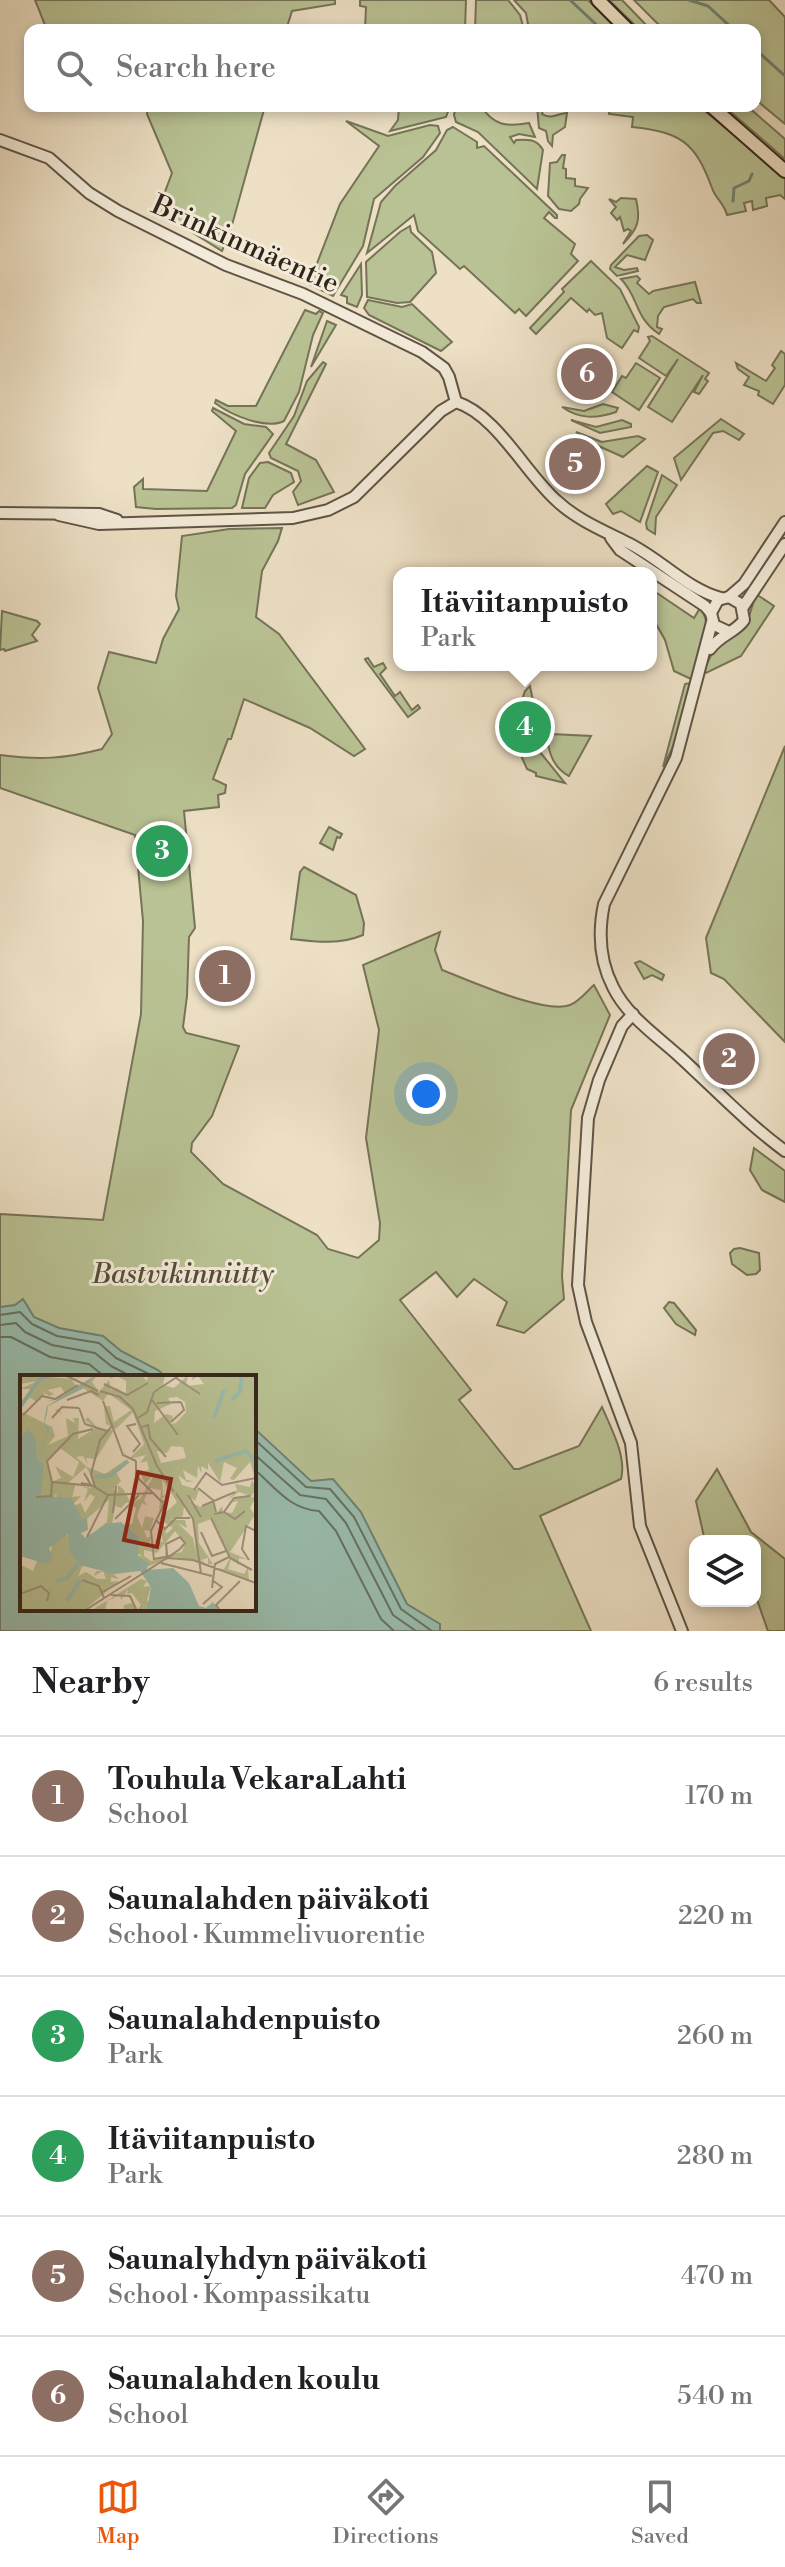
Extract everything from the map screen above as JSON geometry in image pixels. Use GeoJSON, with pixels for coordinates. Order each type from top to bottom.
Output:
{"type":"FeatureCollection","features":[{"type":"Feature","properties":{"kind":"main road"},"geometry":{"type":"LineString","coordinates":[[598,0],[622,24]]}},
{"type":"Feature","properties":{"kind":"main road"},"geometry":{"type":"LineString","coordinates":[[718,112],[785,171]]}},
{"type":"Feature","properties":{"kind":"street","name":"Brinkinmäentie"},"geometry":{"type":"LineString","coordinates":[[0,140],[49,158],[89,193],[118,211],[226,265],[326,304],[422,352],[444,368],[456,402]]}},
{"type":"Feature","properties":{"kind":"street"},"geometry":{"type":"LineString","coordinates":[[0,513],[59,515],[99,524],[293,518],[320,512],[354,497],[441,411],[456,402],[469,406],[487,422],[557,501],[609,536],[626,542],[705,592],[739,602],[745,616],[742,624],[716,640],[703,657]]}},
{"type":"Feature","properties":{"kind":"street"},"geometry":{"type":"LineString","coordinates":[[785,522],[744,584],[715,603],[676,758],[611,885],[603,911],[600,940],[603,963],[615,991],[633,1014],[752,1125],[785,1151]]}},
{"type":"Feature","properties":{"kind":"street"},"geometry":{"type":"LineString","coordinates":[[609,536],[620,550],[646,567]]}},
{"type":"Feature","properties":{"kind":"street"},"geometry":{"type":"LineString","coordinates":[[743,607],[785,544]]}},
{"type":"Feature","properties":{"kind":"street"},"geometry":{"type":"LineString","coordinates":[[657,574],[705,606],[717,628],[727,631]]}},
{"type":"Feature","properties":{"kind":"street"},"geometry":{"type":"LineString","coordinates":[[633,1014],[622,1026],[599,1080],[588,1118],[578,1285],[586,1322],[631,1443],[640,1526],[682,1631]]}},
{"type":"Feature","properties":{"kind":"green space"},"geometry":{"type":"Polygon","coordinates":[[[35,0],[335,0],[335,4],[292,11],[288,24],[45,24],[35,0]]]}},
{"type":"Feature","properties":{"kind":"green space"},"geometry":{"type":"Polygon","coordinates":[[[360,0],[466,0],[465,24],[365,24],[366,7],[360,6],[360,0]]]}},
{"type":"Feature","properties":{"kind":"green space"},"geometry":{"type":"Polygon","coordinates":[[[476,0],[508,0],[520,15],[522,24],[475,24],[476,0]]]}},
{"type":"Feature","properties":{"kind":"green space"},"geometry":{"type":"Polygon","coordinates":[[[514,0],[588,0],[612,24],[528,24],[526,13],[514,0]]]}},
{"type":"Feature","properties":{"kind":"green space"},"geometry":{"type":"Polygon","coordinates":[[[609,0],[622,0],[645,24],[634,24],[609,0]]]}},
{"type":"Feature","properties":{"kind":"green space"},"geometry":{"type":"Polygon","coordinates":[[[634,0],[769,0],[785,17],[785,124],[761,104],[761,24],[658,24],[634,0]]]}},
{"type":"Feature","properties":{"kind":"green space"},"geometry":{"type":"Polygon","coordinates":[[[263,112],[222,251],[157,213],[172,173],[147,114],[263,112]]]}},
{"type":"Feature","properties":{"kind":"green space"},"geometry":{"type":"Polygon","coordinates":[[[399,112],[448,112],[446,117],[390,131],[398,120],[399,112]]]}},
{"type":"Feature","properties":{"kind":"green space"},"geometry":{"type":"Polygon","coordinates":[[[455,112],[486,112],[502,124],[529,123],[535,137],[519,134],[510,137],[514,143],[516,140],[528,140],[541,146],[537,189],[478,132],[456,122],[455,112]]]}},
{"type":"Feature","properties":{"kind":"green space"},"geometry":{"type":"Polygon","coordinates":[[[538,112],[546,116],[567,113],[565,127],[553,135],[552,146],[546,131],[539,128],[538,112]]]}},
{"type":"Feature","properties":{"kind":"green space"},"geometry":{"type":"Polygon","coordinates":[[[706,112],[785,177],[785,199],[780,195],[766,198],[767,206],[753,210],[752,201],[744,203],[746,211],[727,215],[699,160],[684,142],[663,132],[632,127],[633,117],[609,114],[706,112]]]}},
{"type":"Feature","properties":{"kind":"green space"},"geometry":{"type":"Polygon","coordinates":[[[731,112],[754,112],[785,139],[785,159],[731,112]]]}},
{"type":"Feature","properties":{"kind":"green space"},"geometry":{"type":"Polygon","coordinates":[[[346,121],[388,136],[430,125],[438,126],[440,133],[423,157],[374,199],[363,246],[333,296],[309,284],[340,204],[379,146],[346,121]]]}},
{"type":"Feature","properties":{"kind":"green space"},"geometry":{"type":"Polygon","coordinates":[[[453,127],[477,142],[477,148],[484,146],[557,215],[555,218],[549,212],[544,218],[575,244],[571,254],[578,261],[526,316],[519,309],[515,313],[464,266],[460,269],[418,231],[414,215],[367,253],[381,202],[436,150],[447,130],[453,127]]]}},
{"type":"Feature","properties":{"kind":"green space"},"geometry":{"type":"Polygon","coordinates":[[[565,155],[563,168],[566,169],[566,178],[575,179],[575,186],[588,188],[571,211],[559,209],[548,196],[550,163],[557,162],[565,155]]]}},
{"type":"Feature","properties":{"kind":"green space"},"geometry":{"type":"Polygon","coordinates":[[[621,198],[636,199],[638,213],[635,229],[623,244],[631,231],[624,231],[620,217],[617,220],[611,213],[616,207],[609,199],[616,202],[621,198]]]}},
{"type":"Feature","properties":{"kind":"green space"},"geometry":{"type":"Polygon","coordinates":[[[410,226],[411,232],[432,252],[436,273],[410,302],[397,303],[367,297],[366,262],[410,226]]]}},
{"type":"Feature","properties":{"kind":"green space"},"geometry":{"type":"Polygon","coordinates":[[[647,235],[653,240],[645,260],[627,255],[615,267],[624,270],[637,268],[638,271],[617,276],[610,269],[611,265],[639,236],[647,235]]]}},
{"type":"Feature","properties":{"kind":"green space"},"geometry":{"type":"Polygon","coordinates":[[[591,261],[620,289],[639,327],[622,348],[607,338],[602,313],[595,315],[589,309],[587,312],[571,298],[536,334],[530,328],[564,292],[562,289],[591,261]]]}},
{"type":"Feature","properties":{"kind":"green space"},"geometry":{"type":"Polygon","coordinates":[[[361,264],[362,295],[357,307],[347,303],[347,297],[341,295],[361,264]]]}},
{"type":"Feature","properties":{"kind":"green space"},"geometry":{"type":"Polygon","coordinates":[[[637,276],[640,279],[637,283],[649,294],[695,282],[701,303],[693,299],[664,307],[658,316],[657,327],[662,329],[659,334],[645,321],[621,279],[637,276]]]}},
{"type":"Feature","properties":{"kind":"green space"},"geometry":{"type":"Polygon","coordinates":[[[368,300],[402,307],[412,304],[452,342],[441,351],[369,315],[364,308],[368,300]]]}},
{"type":"Feature","properties":{"kind":"green space"},"geometry":{"type":"Polygon","coordinates":[[[305,310],[323,313],[313,335],[299,392],[284,421],[258,422],[215,403],[216,400],[228,406],[256,406],[305,310]]]}},
{"type":"Feature","properties":{"kind":"green space"},"geometry":{"type":"Polygon","coordinates":[[[327,321],[336,325],[311,367],[327,321]]]}},
{"type":"Feature","properties":{"kind":"green space"},"geometry":{"type":"Polygon","coordinates":[[[652,336],[709,373],[705,379],[708,381],[699,394],[694,392],[703,375],[672,422],[648,407],[678,359],[666,376],[639,358],[650,341],[648,337],[652,336]]]}},
{"type":"Feature","properties":{"kind":"green space"},"geometry":{"type":"Polygon","coordinates":[[[781,351],[785,354],[785,385],[773,404],[758,395],[759,391],[744,385],[749,377],[738,369],[736,363],[766,381],[781,351]]]}},
{"type":"Feature","properties":{"kind":"green space"},"geometry":{"type":"Polygon","coordinates":[[[323,362],[326,364],[286,444],[316,460],[334,492],[298,505],[293,492],[301,481],[298,471],[271,458],[269,453],[294,416],[307,381],[323,362]]]}},
{"type":"Feature","properties":{"kind":"green space"},"geometry":{"type":"Polygon","coordinates":[[[636,363],[660,378],[639,410],[612,392],[622,376],[626,378],[636,363]]]}},
{"type":"Feature","properties":{"kind":"green space"},"geometry":{"type":"Polygon","coordinates":[[[603,404],[618,408],[616,412],[588,417],[562,407],[584,411],[603,404]]]}},
{"type":"Feature","properties":{"kind":"green space"},"geometry":{"type":"Polygon","coordinates":[[[213,408],[244,424],[266,427],[273,434],[245,474],[236,505],[232,508],[136,507],[134,487],[143,479],[143,489],[207,491],[236,431],[212,411],[213,408]]]}},
{"type":"Feature","properties":{"kind":"green space"},"geometry":{"type":"Polygon","coordinates":[[[721,419],[744,434],[739,440],[723,431],[713,433],[681,480],[674,458],[721,419]]]}},
{"type":"Feature","properties":{"kind":"green space"},"geometry":{"type":"Polygon","coordinates":[[[571,420],[596,427],[622,420],[631,427],[600,433],[571,420]]]}},
{"type":"Feature","properties":{"kind":"green space"},"geometry":{"type":"Polygon","coordinates":[[[576,432],[602,442],[638,436],[645,439],[623,457],[576,432]]]}},
{"type":"Feature","properties":{"kind":"green space"},"geometry":{"type":"Polygon","coordinates":[[[268,462],[291,473],[294,482],[273,495],[265,508],[242,508],[249,478],[260,463],[268,462]]]}},
{"type":"Feature","properties":{"kind":"green space"},"geometry":{"type":"Polygon","coordinates":[[[647,466],[658,472],[640,522],[621,511],[613,514],[606,504],[647,466]]]}},
{"type":"Feature","properties":{"kind":"green space"},"geometry":{"type":"Polygon","coordinates":[[[662,475],[677,485],[656,517],[655,534],[647,529],[646,523],[662,475]]]}},
{"type":"Feature","properties":{"kind":"green space","name":"Bastvikinniitty"},"geometry":{"type":"Polygon","coordinates":[[[282,528],[262,571],[256,617],[279,634],[365,749],[354,756],[310,728],[244,699],[213,779],[226,785],[225,793],[218,795],[219,807],[184,811],[195,928],[189,937],[183,1027],[186,1033],[239,1046],[212,1116],[192,1143],[191,1152],[223,1184],[317,1235],[328,1249],[358,1258],[379,1240],[380,1223],[366,1138],[379,1030],[363,965],[440,932],[435,950],[442,970],[507,995],[558,1007],[573,1004],[594,985],[610,1015],[571,1110],[562,1276],[564,1299],[524,1333],[497,1325],[507,1302],[474,1279],[457,1297],[436,1272],[400,1300],[471,1390],[459,1400],[514,1469],[579,1446],[602,1407],[620,1452],[621,1479],[540,1516],[591,1631],[278,1631],[256,1509],[256,1375],[20,1375],[0,1439],[0,1214],[103,1220],[141,1014],[143,921],[135,835],[0,788],[0,755],[51,758],[102,749],[112,734],[98,688],[109,652],[156,663],[163,639],[179,609],[176,596],[182,536],[229,529],[282,528]]]}},
{"type":"Feature","properties":{"kind":"green space"},"geometry":{"type":"Polygon","coordinates":[[[657,593],[694,618],[700,608],[704,615],[704,643],[691,679],[674,671],[665,640],[657,626],[657,593]]]}},
{"type":"Feature","properties":{"kind":"green space"},"geometry":{"type":"Polygon","coordinates":[[[756,594],[774,606],[741,656],[703,672],[715,647],[746,626],[756,594]]]}},
{"type":"Feature","properties":{"kind":"green space"},"geometry":{"type":"Polygon","coordinates":[[[2,611],[37,621],[40,624],[32,635],[37,641],[0,650],[2,611]]]}},
{"type":"Feature","properties":{"kind":"green space"},"geometry":{"type":"Polygon","coordinates":[[[368,658],[374,667],[383,663],[386,668],[380,674],[395,696],[400,692],[412,710],[418,705],[420,708],[408,717],[366,661],[368,658]]]}},
{"type":"Feature","properties":{"kind":"green space"},"geometry":{"type":"Polygon","coordinates":[[[690,683],[676,741],[663,767],[685,684],[690,683]]]}},
{"type":"Feature","properties":{"kind":"green space"},"geometry":{"type":"Polygon","coordinates":[[[530,686],[537,721],[534,749],[540,752],[565,783],[536,776],[527,769],[511,733],[525,691],[530,686]]]}},
{"type":"Feature","properties":{"kind":"green space"},"geometry":{"type":"Polygon","coordinates":[[[551,734],[591,736],[569,776],[556,765],[551,755],[547,738],[551,734]]]}},
{"type":"Feature","properties":{"kind":"green space"},"geometry":{"type":"Polygon","coordinates":[[[785,746],[785,1042],[724,979],[711,973],[706,938],[785,746]]]}},
{"type":"Feature","properties":{"kind":"green space"},"geometry":{"type":"Polygon","coordinates":[[[329,827],[342,834],[340,838],[337,837],[333,850],[320,843],[329,827]]]}},
{"type":"Feature","properties":{"kind":"green space"},"geometry":{"type":"Polygon","coordinates":[[[304,867],[356,895],[364,923],[363,935],[319,942],[291,939],[300,872],[304,867]]]}},
{"type":"Feature","properties":{"kind":"green space"},"geometry":{"type":"Polygon","coordinates":[[[640,961],[664,975],[662,980],[652,975],[644,979],[635,963],[640,961]]]}},
{"type":"Feature","properties":{"kind":"green space"},"geometry":{"type":"Polygon","coordinates":[[[754,1148],[785,1171],[785,1202],[762,1190],[750,1170],[754,1148]]]}},
{"type":"Feature","properties":{"kind":"green space"},"geometry":{"type":"Polygon","coordinates":[[[740,1248],[759,1253],[760,1270],[756,1274],[747,1275],[732,1264],[730,1253],[740,1248]]]}},
{"type":"Feature","properties":{"kind":"green space"},"geometry":{"type":"Polygon","coordinates":[[[669,1302],[674,1303],[696,1330],[695,1335],[676,1324],[664,1308],[669,1302]]]}},
{"type":"Feature","properties":{"kind":"green space"},"geometry":{"type":"Polygon","coordinates":[[[717,1469],[755,1535],[704,1535],[696,1501],[717,1469]]]}},
{"type":"Feature","properties":{"kind":"green space"},"geometry":{"type":"Polygon","coordinates":[[[761,1540],[785,1559],[785,1631],[768,1631],[760,1607],[761,1540]]]}},
{"type":"Feature","properties":{"kind":"water"},"geometry":{"type":"Polygon","coordinates":[[[23,1299],[34,1317],[59,1328],[103,1336],[121,1351],[164,1375],[20,1375],[20,1611],[256,1611],[256,1430],[311,1481],[333,1479],[361,1512],[407,1604],[440,1624],[440,1631],[0,1631],[0,1307],[15,1305],[23,1299]]]}},
{"type":"Feature","properties":{"kind":"waterway"},"geometry":{"type":"LineString","coordinates":[[570,0],[596,24]]}},
{"type":"Feature","properties":{"kind":"waterway"},"geometry":{"type":"LineString","coordinates":[[689,0],[708,6],[728,24]]}},
{"type":"Feature","properties":{"kind":"waterway"},"geometry":{"type":"LineString","coordinates":[[761,54],[785,76]]}},
{"type":"Feature","properties":{"kind":"waterway"},"geometry":{"type":"LineString","coordinates":[[733,201],[734,188],[749,181],[752,174]]}},
{"type":"Feature","properties":{"kind":"place","name":"Saunalahden koulu"},"geometry":{"type":"Point","coordinates":[587,374]}},
{"type":"Feature","properties":{"kind":"place","name":"Saunalyhdyn päiväkoti"},"geometry":{"type":"Point","coordinates":[575,464]}},
{"type":"Feature","properties":{"kind":"place","name":"Itäviitanpuisto"},"geometry":{"type":"Point","coordinates":[525,727]}},
{"type":"Feature","properties":{"kind":"place","name":"Saunalahdenpuisto"},"geometry":{"type":"Point","coordinates":[162,851]}},
{"type":"Feature","properties":{"kind":"place","name":"Touhula VekaraLahti"},"geometry":{"type":"Point","coordinates":[225,976]}},
{"type":"Feature","properties":{"kind":"place","name":"Saunalahden päiväkoti"},"geometry":{"type":"Point","coordinates":[729,1059]}}]}
